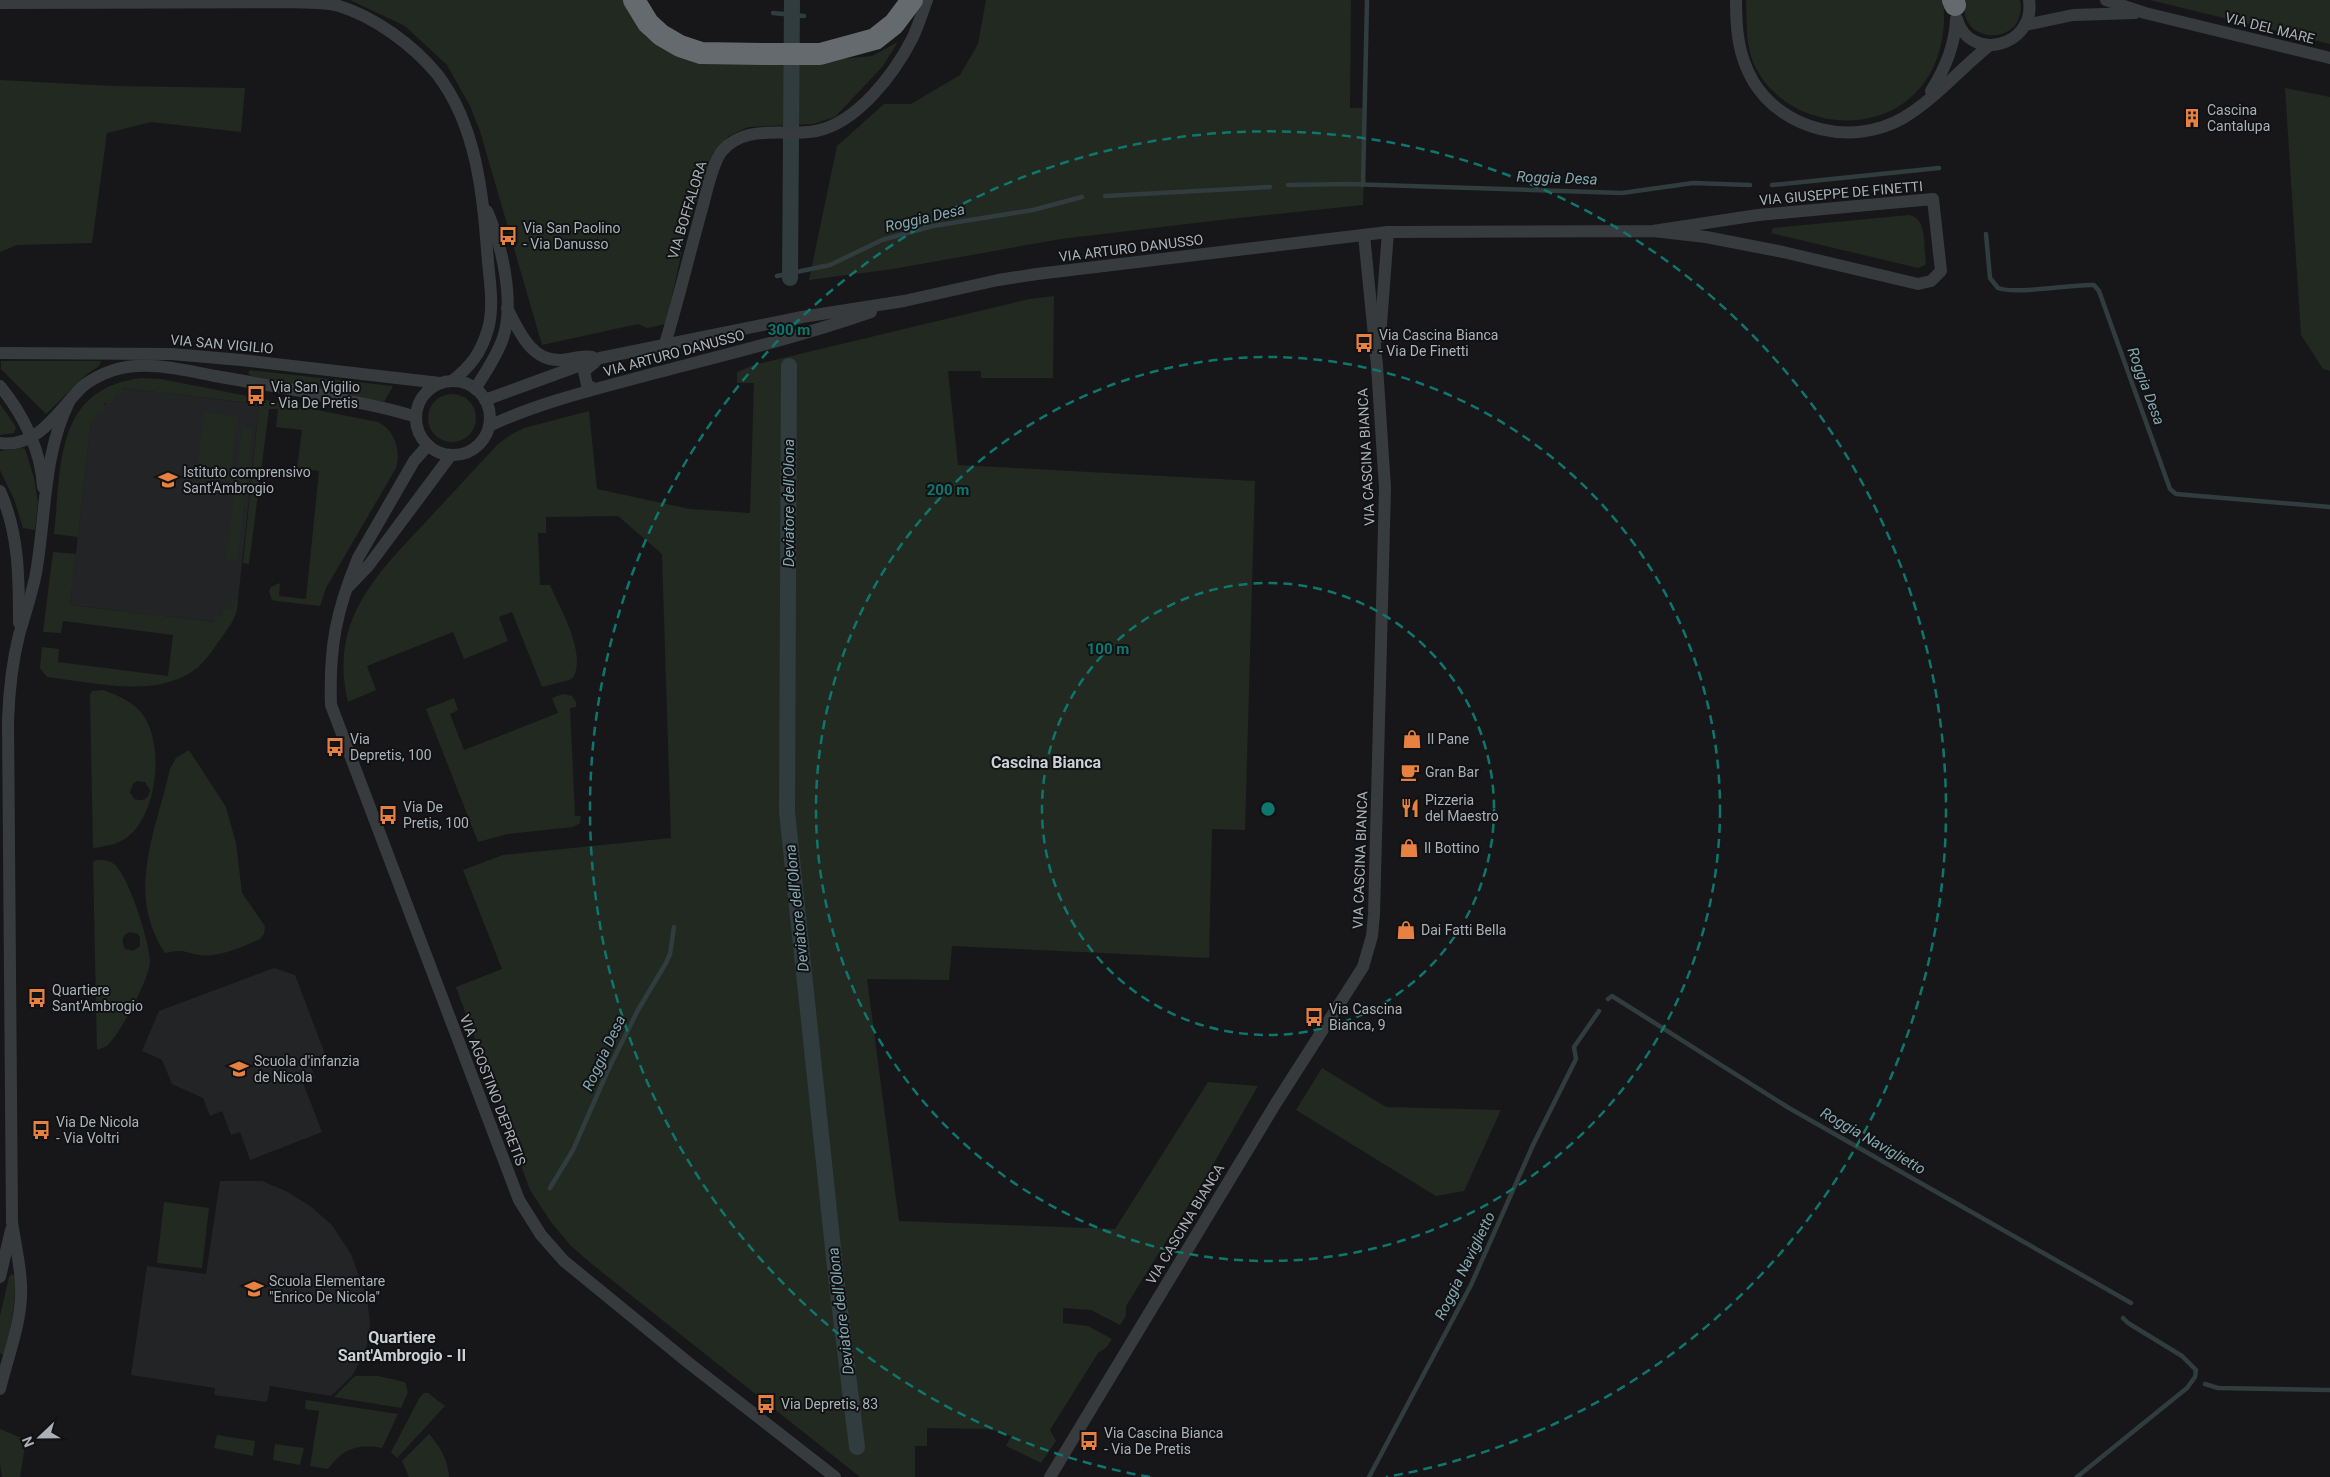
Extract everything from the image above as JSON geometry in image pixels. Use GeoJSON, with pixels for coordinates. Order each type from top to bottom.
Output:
{"type":"FeatureCollection","features":[{"type":"Feature","properties":{"kind":"highway"},"geometry":{"type":"LineString","coordinates":[[634,0],[648,23],[661,34],[680,46],[701,53],[820,54],[875,40],[894,24],[912,0]]}},
{"type":"Feature","properties":{"kind":"street","name":"VIA BOFFALORA"},"geometry":{"type":"LineString","coordinates":[[665,344],[709,184],[721,152],[731,143],[746,136],[766,132],[816,131],[843,119],[862,105],[896,67],[913,37],[927,0]]}},
{"type":"Feature","properties":{"kind":"street"},"geometry":{"type":"LineString","coordinates":[[1736,0],[1738,45],[1753,80],[1770,102],[1792,118],[1819,129],[1834,132],[1863,131],[1880,128],[1904,118],[1990,45]]}},
{"type":"Feature","properties":{"kind":"street"},"geometry":{"type":"LineString","coordinates":[[1955,6],[1967,36],[1978,42],[1990,45],[2008,41],[2020,33],[2030,12],[2029,0]]}},
{"type":"Feature","properties":{"kind":"street","name":"VIA DEL MARE"},"geometry":{"type":"LineString","coordinates":[[2106,0],[2145,13],[2330,58]]}},
{"type":"Feature","properties":{"kind":"street"},"geometry":{"type":"LineString","coordinates":[[0,3],[293,2],[337,5],[360,14],[420,56],[445,87],[469,136],[482,191],[491,298],[488,328],[477,358],[446,382],[430,389],[423,397],[416,417],[421,436],[428,445],[437,451],[451,455],[462,454],[480,443],[489,426],[489,413],[485,400],[475,388],[464,383],[446,382]]}},
{"type":"Feature","properties":{"kind":"street"},"geometry":{"type":"LineString","coordinates":[[1926,100],[1946,64],[1956,33],[1955,6]]}},
{"type":"Feature","properties":{"kind":"street","name":"VIA DEL MARE"},"geometry":{"type":"LineString","coordinates":[[2025,25],[2073,15],[2145,13]]}},
{"type":"Feature","properties":{"kind":"street"},"geometry":{"type":"LineString","coordinates":[[475,388],[503,338],[507,308],[504,270],[495,229],[481,196]]}},
{"type":"Feature","properties":{"kind":"street","name":"VIA GIUSEPPE DE FINETTI"},"geometry":{"type":"LineString","coordinates":[[1364,235],[1388,232],[1653,231],[1706,238],[1783,252],[1918,284],[1931,281],[1937,277],[1942,264],[1933,199],[1758,215],[1653,231]]}},
{"type":"Feature","properties":{"kind":"street","name":"VIA CASCINA BIANCA"},"geometry":{"type":"LineString","coordinates":[[1377,366],[1388,232]]}},
{"type":"Feature","properties":{"kind":"street","name":"VIA ARTURO DANUSSO"},"geometry":{"type":"LineString","coordinates":[[485,400],[600,358],[802,317],[904,301],[998,280],[1364,235]]}},
{"type":"Feature","properties":{"kind":"street","name":"VIA CASCINA BIANCA"},"geometry":{"type":"LineString","coordinates":[[1050,1477],[1276,1103],[1341,1004],[1363,966],[1368,950],[1374,914],[1385,506],[1377,366],[1364,235]]}},
{"type":"Feature","properties":{"kind":"street","name":"VIA ARTURO DANUSSO"},"geometry":{"type":"LineString","coordinates":[[489,426],[514,414],[595,389],[806,335],[904,301]]}},
{"type":"Feature","properties":{"kind":"street"},"geometry":{"type":"LineString","coordinates":[[507,308],[528,346],[547,359],[562,360],[585,355],[600,358]]}},
{"type":"Feature","properties":{"kind":"street","name":"VIA SAN VIGILIO"},"geometry":{"type":"LineString","coordinates":[[0,353],[172,354],[446,382]]}},
{"type":"Feature","properties":{"kind":"street","name":"VIA ARTURO DANUSSO"},"geometry":{"type":"LineString","coordinates":[[595,389],[587,385],[584,371],[600,358]]}},
{"type":"Feature","properties":{"kind":"street","name":"VIA SAN VIGILIO"},"geometry":{"type":"LineString","coordinates":[[31,437],[52,422],[82,386],[112,370],[130,366],[150,366],[263,384],[391,410],[416,417]]}},
{"type":"Feature","properties":{"kind":"street"},"geometry":{"type":"LineString","coordinates":[[0,386],[18,411],[31,437],[40,463],[44,502]]}},
{"type":"Feature","properties":{"kind":"street"},"geometry":{"type":"LineString","coordinates":[[0,1389],[13,1345],[20,1307],[21,1284],[12,1222],[8,721],[10,682],[19,636],[34,586],[41,542],[44,502],[57,432],[69,402]]}},
{"type":"Feature","properties":{"kind":"street"},"geometry":{"type":"LineString","coordinates":[[0,444],[14,443],[31,437]]}},
{"type":"Feature","properties":{"kind":"street","name":"VIA AGOSTINO DEPRETIS"},"geometry":{"type":"LineString","coordinates":[[428,445],[414,461],[358,558],[332,638],[330,671],[331,705],[519,1200],[541,1235],[564,1262],[690,1364],[835,1477]]}},
{"type":"Feature","properties":{"kind":"street","name":"VIA AGOSTINO DEPRETIS"},"geometry":{"type":"LineString","coordinates":[[347,589],[369,565],[451,455]]}},
{"type":"Feature","properties":{"kind":"street"},"geometry":{"type":"LineString","coordinates":[[0,491],[15,536],[19,578],[19,636]]}},
{"type":"Feature","properties":{"kind":"street"},"geometry":{"type":"LineString","coordinates":[[0,1277],[12,1222]]}},
{"type":"Feature","properties":{"kind":"shaded area"},"geometry":{"type":"Polygon","coordinates":[[[350,0],[629,0],[645,36],[678,56],[799,63],[872,56],[898,42],[883,66],[835,117],[813,124],[748,127],[729,136],[713,153],[686,232],[666,324],[647,328],[638,324],[542,345],[480,131],[470,106],[447,65],[405,26],[350,0]]]}},
{"type":"Feature","properties":{"kind":"shaded area"},"geometry":{"type":"Polygon","coordinates":[[[986,0],[1351,0],[1350,108],[1366,108],[1363,205],[1061,239],[893,269],[809,280],[837,146],[884,104],[911,104],[960,75],[978,44],[986,0]]]}},
{"type":"Feature","properties":{"kind":"shaded area"},"geometry":{"type":"Polygon","coordinates":[[[1746,0],[1943,0],[1943,35],[1937,59],[1926,80],[1901,105],[1880,115],[1857,120],[1834,120],[1811,114],[1789,104],[1771,89],[1757,70],[1750,54],[1746,0]]]}},
{"type":"Feature","properties":{"kind":"shaded area"},"geometry":{"type":"Polygon","coordinates":[[[1965,0],[2020,0],[2020,15],[2014,26],[2004,33],[1992,35],[1981,33],[1971,26],[1965,15],[1965,0]]]}},
{"type":"Feature","properties":{"kind":"shaded area"},"geometry":{"type":"Polygon","coordinates":[[[2150,0],[2330,0],[2330,44],[2150,0]]]}},
{"type":"Feature","properties":{"kind":"shaded area"},"geometry":{"type":"Polygon","coordinates":[[[0,80],[113,86],[245,88],[241,132],[151,122],[107,133],[92,243],[17,245],[0,252],[0,80]]]}},
{"type":"Feature","properties":{"kind":"shaded area"},"geometry":{"type":"Polygon","coordinates":[[[2285,88],[2330,97],[2330,371],[2323,369],[2301,335],[2285,88]]]}},
{"type":"Feature","properties":{"kind":"shaded area"},"geometry":{"type":"Polygon","coordinates":[[[1909,215],[1915,217],[1919,222],[1924,234],[1926,262],[1925,265],[1918,268],[1771,233],[1773,228],[1909,215]]]}},
{"type":"Feature","properties":{"kind":"shaded area"},"geometry":{"type":"Polygon","coordinates":[[[1054,296],[1053,378],[981,378],[981,371],[948,371],[958,465],[1255,481],[1245,830],[1212,829],[1209,958],[952,946],[949,980],[867,979],[899,1221],[1115,1229],[1208,1082],[1258,1086],[1206,1177],[1126,1306],[1126,1316],[1120,1325],[1091,1310],[1063,1308],[1063,1323],[1088,1326],[1112,1339],[1106,1348],[1098,1353],[1050,1430],[1056,1441],[1041,1463],[1006,1446],[1011,1436],[990,1429],[927,1428],[927,1446],[915,1446],[915,1477],[860,1477],[593,1265],[571,1246],[551,1222],[530,1190],[456,987],[502,969],[463,870],[503,855],[671,838],[662,554],[618,516],[546,517],[546,533],[538,533],[540,585],[550,585],[575,644],[576,668],[573,678],[569,680],[542,687],[512,612],[499,617],[508,641],[464,659],[453,632],[367,666],[376,690],[348,702],[344,674],[345,648],[350,625],[359,604],[387,564],[497,445],[510,435],[524,428],[589,411],[597,489],[690,509],[750,513],[754,383],[737,383],[737,372],[754,365],[1029,299],[1054,296]]]}},
{"type":"Feature","properties":{"kind":"shaded area"},"geometry":{"type":"Polygon","coordinates":[[[1,361],[101,361],[99,366],[87,374],[46,414],[1,369],[1,361]]]}},
{"type":"Feature","properties":{"kind":"shaded area"},"geometry":{"type":"Polygon","coordinates":[[[250,370],[392,386],[392,388],[384,402],[251,376],[248,373],[250,370]]]}},
{"type":"Feature","properties":{"kind":"shaded area"},"geometry":{"type":"Polygon","coordinates":[[[141,378],[161,379],[378,422],[389,430],[397,448],[396,468],[326,588],[320,606],[272,600],[269,591],[271,587],[280,583],[279,596],[306,599],[319,471],[297,468],[302,430],[276,427],[278,409],[269,409],[249,564],[243,563],[259,404],[122,388],[121,394],[115,394],[114,404],[104,403],[103,412],[95,413],[95,423],[91,422],[78,537],[54,534],[62,457],[68,434],[77,414],[92,397],[113,385],[141,378]]]}},
{"type":"Feature","properties":{"kind":"shaded area","name":"Istituto comprensivo Sant'Ambrogio"},"geometry":{"type":"Polygon","coordinates":[[[122,388],[259,404],[238,600],[231,600],[230,611],[215,622],[70,605],[91,422],[95,413],[122,388]]]}},
{"type":"Feature","properties":{"kind":"shaded area"},"geometry":{"type":"Polygon","coordinates":[[[452,394],[461,396],[469,401],[474,409],[476,418],[474,427],[469,435],[461,440],[452,442],[443,440],[435,435],[430,427],[428,418],[430,409],[435,401],[443,396],[452,394]]]}},
{"type":"Feature","properties":{"kind":"shaded area"},"geometry":{"type":"Polygon","coordinates":[[[0,404],[16,427],[14,433],[0,435],[0,404]]]}},
{"type":"Feature","properties":{"kind":"shaded area"},"geometry":{"type":"Polygon","coordinates":[[[204,412],[238,416],[230,479],[196,475],[204,412]]]}},
{"type":"Feature","properties":{"kind":"shaded area"},"geometry":{"type":"Polygon","coordinates":[[[242,428],[253,429],[237,562],[226,561],[242,428]]]}},
{"type":"Feature","properties":{"kind":"shaded area"},"geometry":{"type":"Polygon","coordinates":[[[25,449],[34,478],[38,502],[35,530],[23,528],[14,499],[0,470],[0,451],[25,449]]]}},
{"type":"Feature","properties":{"kind":"shaded area"},"geometry":{"type":"Polygon","coordinates":[[[53,552],[76,554],[70,605],[215,622],[215,616],[222,616],[223,610],[230,610],[231,600],[238,600],[238,607],[228,628],[205,659],[197,668],[181,678],[163,684],[124,686],[47,677],[40,668],[42,647],[59,649],[58,662],[168,676],[173,635],[63,621],[61,633],[43,632],[53,552]]]}},
{"type":"Feature","properties":{"kind":"shaded area"},"geometry":{"type":"Polygon","coordinates":[[[103,690],[113,694],[128,701],[140,711],[148,724],[153,739],[155,755],[153,791],[141,821],[132,833],[123,840],[93,848],[90,695],[92,691],[103,690]],[[137,781],[133,784],[130,792],[134,799],[143,800],[147,798],[150,790],[145,782],[137,781]]]}},
{"type":"Feature","properties":{"kind":"shaded area"},"geometry":{"type":"Polygon","coordinates":[[[563,694],[572,696],[576,702],[576,707],[570,708],[575,816],[581,816],[580,823],[573,827],[508,834],[478,842],[426,709],[454,698],[458,710],[450,714],[464,750],[558,713],[552,698],[563,694]]]}},
{"type":"Feature","properties":{"kind":"shaded area"},"geometry":{"type":"Polygon","coordinates":[[[189,750],[226,807],[236,843],[242,893],[265,926],[264,934],[260,939],[231,951],[207,956],[180,951],[165,953],[153,931],[147,908],[145,885],[147,862],[170,769],[176,758],[189,750]]]}},
{"type":"Feature","properties":{"kind":"shaded area"},"geometry":{"type":"Polygon","coordinates":[[[103,860],[114,864],[126,881],[137,909],[150,960],[146,979],[127,1017],[108,1045],[97,1050],[93,862],[103,860]],[[130,932],[125,935],[123,943],[125,949],[133,951],[140,946],[138,934],[130,932]]]}},
{"type":"Feature","properties":{"kind":"shaded area","name":"Scuola d'infanzia de Nicola"},"geometry":{"type":"Polygon","coordinates":[[[274,968],[295,975],[325,1054],[309,1061],[315,1078],[303,1083],[322,1132],[250,1160],[240,1132],[231,1135],[222,1111],[210,1116],[203,1098],[172,1084],[162,1060],[142,1051],[159,1011],[274,968]]]}},
{"type":"Feature","properties":{"kind":"shaded area"},"geometry":{"type":"Polygon","coordinates":[[[1322,1068],[1386,1107],[1501,1110],[1464,1191],[1436,1196],[1296,1110],[1322,1068]]]}},
{"type":"Feature","properties":{"kind":"shaded area","name":"Scuola Elementare \"Enrico De Nicola\""},"geometry":{"type":"Polygon","coordinates":[[[220,1181],[262,1181],[286,1191],[310,1206],[332,1225],[351,1254],[367,1298],[370,1323],[366,1350],[352,1376],[331,1396],[270,1386],[267,1402],[214,1395],[215,1388],[131,1375],[147,1266],[206,1274],[220,1181]]]}},
{"type":"Feature","properties":{"kind":"shaded area"},"geometry":{"type":"Polygon","coordinates":[[[164,1202],[209,1208],[202,1268],[157,1263],[164,1202]]]}},
{"type":"Feature","properties":{"kind":"shaded area"},"geometry":{"type":"Polygon","coordinates":[[[12,1274],[16,1277],[14,1306],[5,1353],[3,1355],[0,1353],[0,1316],[9,1277],[12,1274]]]}},
{"type":"Feature","properties":{"kind":"shaded area"},"geometry":{"type":"Polygon","coordinates":[[[355,1376],[378,1376],[405,1382],[408,1392],[401,1408],[334,1397],[355,1376]]]}},
{"type":"Feature","properties":{"kind":"shaded area"},"geometry":{"type":"Polygon","coordinates":[[[424,1393],[428,1393],[445,1406],[397,1458],[391,1452],[420,1397],[424,1393]]]}},
{"type":"Feature","properties":{"kind":"shaded area"},"geometry":{"type":"Polygon","coordinates":[[[306,1400],[398,1414],[382,1448],[358,1447],[352,1449],[340,1456],[328,1469],[310,1466],[319,1411],[305,1409],[306,1400]]]}},
{"type":"Feature","properties":{"kind":"shaded area"},"geometry":{"type":"Polygon","coordinates":[[[0,1429],[26,1440],[20,1477],[2,1477],[0,1429]]]}},
{"type":"Feature","properties":{"kind":"shaded area"},"geometry":{"type":"Polygon","coordinates":[[[429,1434],[443,1454],[449,1477],[409,1477],[402,1461],[429,1434]]]}},
{"type":"Feature","properties":{"kind":"shaded area"},"geometry":{"type":"Polygon","coordinates":[[[217,1435],[255,1441],[253,1456],[214,1448],[217,1435]]]}},
{"type":"Feature","properties":{"kind":"shaded area"},"geometry":{"type":"Polygon","coordinates":[[[275,1444],[304,1448],[300,1465],[273,1460],[275,1444]]]}},
{"type":"Feature","properties":{"kind":"waterway"},"geometry":{"type":"LineString","coordinates":[[790,278],[792,0]]}},
{"type":"Feature","properties":{"kind":"waterway","name":"Roggia Desa"},"geometry":{"type":"LineString","coordinates":[[1363,185],[1367,0]]}},
{"type":"Feature","properties":{"kind":"waterway"},"geometry":{"type":"LineString","coordinates":[[773,13],[804,16]]}},
{"type":"Feature","properties":{"kind":"waterway","name":"Roggia Desa"},"geometry":{"type":"LineString","coordinates":[[1772,185],[1939,168]]}},
{"type":"Feature","properties":{"kind":"waterway","name":"Roggia Desa"},"geometry":{"type":"LineString","coordinates":[[1288,185],[1348,184],[1622,193],[1693,183],[1750,185]]}},
{"type":"Feature","properties":{"kind":"waterway","name":"Roggia Desa"},"geometry":{"type":"LineString","coordinates":[[1105,196],[1270,187]]}},
{"type":"Feature","properties":{"kind":"waterway","name":"Roggia Desa"},"geometry":{"type":"LineString","coordinates":[[777,276],[830,265],[882,240],[933,226],[1033,210],[1082,197]]}},
{"type":"Feature","properties":{"kind":"waterway","name":"Roggia Desa"},"geometry":{"type":"LineString","coordinates":[[1986,234],[1990,278],[1998,288],[2031,290],[2094,285],[2099,291],[2170,489],[2176,494],[2330,507]]}},
{"type":"Feature","properties":{"kind":"waterway","name":"Deviatore dell'Olona"},"geometry":{"type":"LineString","coordinates":[[789,366],[787,812],[836,1277],[857,1447]]}},
{"type":"Feature","properties":{"kind":"waterway","name":"Roggia Desa"},"geometry":{"type":"LineString","coordinates":[[550,1188],[573,1150],[609,1068],[638,1010],[666,963],[670,954],[674,927]]}},
{"type":"Feature","properties":{"kind":"waterway","name":"Roggia Naviglietto"},"geometry":{"type":"LineString","coordinates":[[1608,999],[1612,996],[1789,1108],[2131,1303]]}},
{"type":"Feature","properties":{"kind":"waterway","name":"Roggia Naviglietto"},"geometry":{"type":"LineString","coordinates":[[1369,1477],[1471,1285],[1533,1145],[1576,1059],[1574,1047],[1599,1011]]}},
{"type":"Feature","properties":{"kind":"waterway"},"geometry":{"type":"LineString","coordinates":[[2077,1477],[2187,1388],[2195,1377],[2196,1370],[2182,1356],[2123,1318]]}},
{"type":"Feature","properties":{"kind":"waterway","name":"Roggia Naviglietto"},"geometry":{"type":"LineString","coordinates":[[2205,1384],[2218,1388],[2330,1390]]}},
{"type":"Feature","properties":{"kind":"place","name":"Cascina Cantalupa"},"geometry":{"type":"Point","coordinates":[2192,118]}},
{"type":"Feature","properties":{"kind":"place","name":"Via San Paolino - Via Danusso"},"geometry":{"type":"Point","coordinates":[508,236]}},
{"type":"Feature","properties":{"kind":"place","name":"Via Cascina Bianca - Via De Finetti"},"geometry":{"type":"Point","coordinates":[1364,343]}},
{"type":"Feature","properties":{"kind":"place","name":"Via San Vigilio - Via De Pretis"},"geometry":{"type":"Point","coordinates":[256,395]}},
{"type":"Feature","properties":{"kind":"place","name":"Istituto comprensivo Sant'Ambrogio"},"geometry":{"type":"Point","coordinates":[168,480]}},
{"type":"Feature","properties":{"kind":"place","name":"Il Pane"},"geometry":{"type":"Point","coordinates":[1412,739]}},
{"type":"Feature","properties":{"kind":"place","name":"Via Depretis, 100"},"geometry":{"type":"Point","coordinates":[335,747]}},
{"type":"Feature","properties":{"kind":"place","name":"Gran Bar"},"geometry":{"type":"Point","coordinates":[1410,772]}},
{"type":"Feature","properties":{"kind":"place","name":"Pizzeria del Maestro"},"geometry":{"type":"Point","coordinates":[1410,808]}},
{"type":"Feature","properties":{"kind":"place","name":"Via De Pretis, 100"},"geometry":{"type":"Point","coordinates":[388,815]}},
{"type":"Feature","properties":{"kind":"place","name":"Il Bottino"},"geometry":{"type":"Point","coordinates":[1409,848]}},
{"type":"Feature","properties":{"kind":"place","name":"Dai Fatti Bella"},"geometry":{"type":"Point","coordinates":[1406,930]}},
{"type":"Feature","properties":{"kind":"place","name":"Quartiere Sant'Ambrogio"},"geometry":{"type":"Point","coordinates":[37,998]}},
{"type":"Feature","properties":{"kind":"place","name":"Via Cascina Bianca, 9"},"geometry":{"type":"Point","coordinates":[1314,1017]}},
{"type":"Feature","properties":{"kind":"place","name":"Scuola d'infanzia de Nicola"},"geometry":{"type":"Point","coordinates":[239,1069]}},
{"type":"Feature","properties":{"kind":"place","name":"Via De Nicola - Via Voltri"},"geometry":{"type":"Point","coordinates":[41,1130]}},
{"type":"Feature","properties":{"kind":"place","name":"Scuola Elementare \"Enrico De Nicola\""},"geometry":{"type":"Point","coordinates":[254,1289]}},
{"type":"Feature","properties":{"kind":"place","name":"Via Depretis, 83"},"geometry":{"type":"Point","coordinates":[766,1404]}},
{"type":"Feature","properties":{"kind":"place","name":"Via Cascina Bianca - Via De Pretis"},"geometry":{"type":"Point","coordinates":[1089,1441]}},
{"type":"Feature","properties":{"kind":"district","name":"Cascina Bianca"},"geometry":{"type":"Point","coordinates":[1046,762]}},
{"type":"Feature","properties":{"kind":"district","name":"Quartiere Sant'Ambrogio - II"},"geometry":{"type":"Point","coordinates":[402,1346]}}]}
